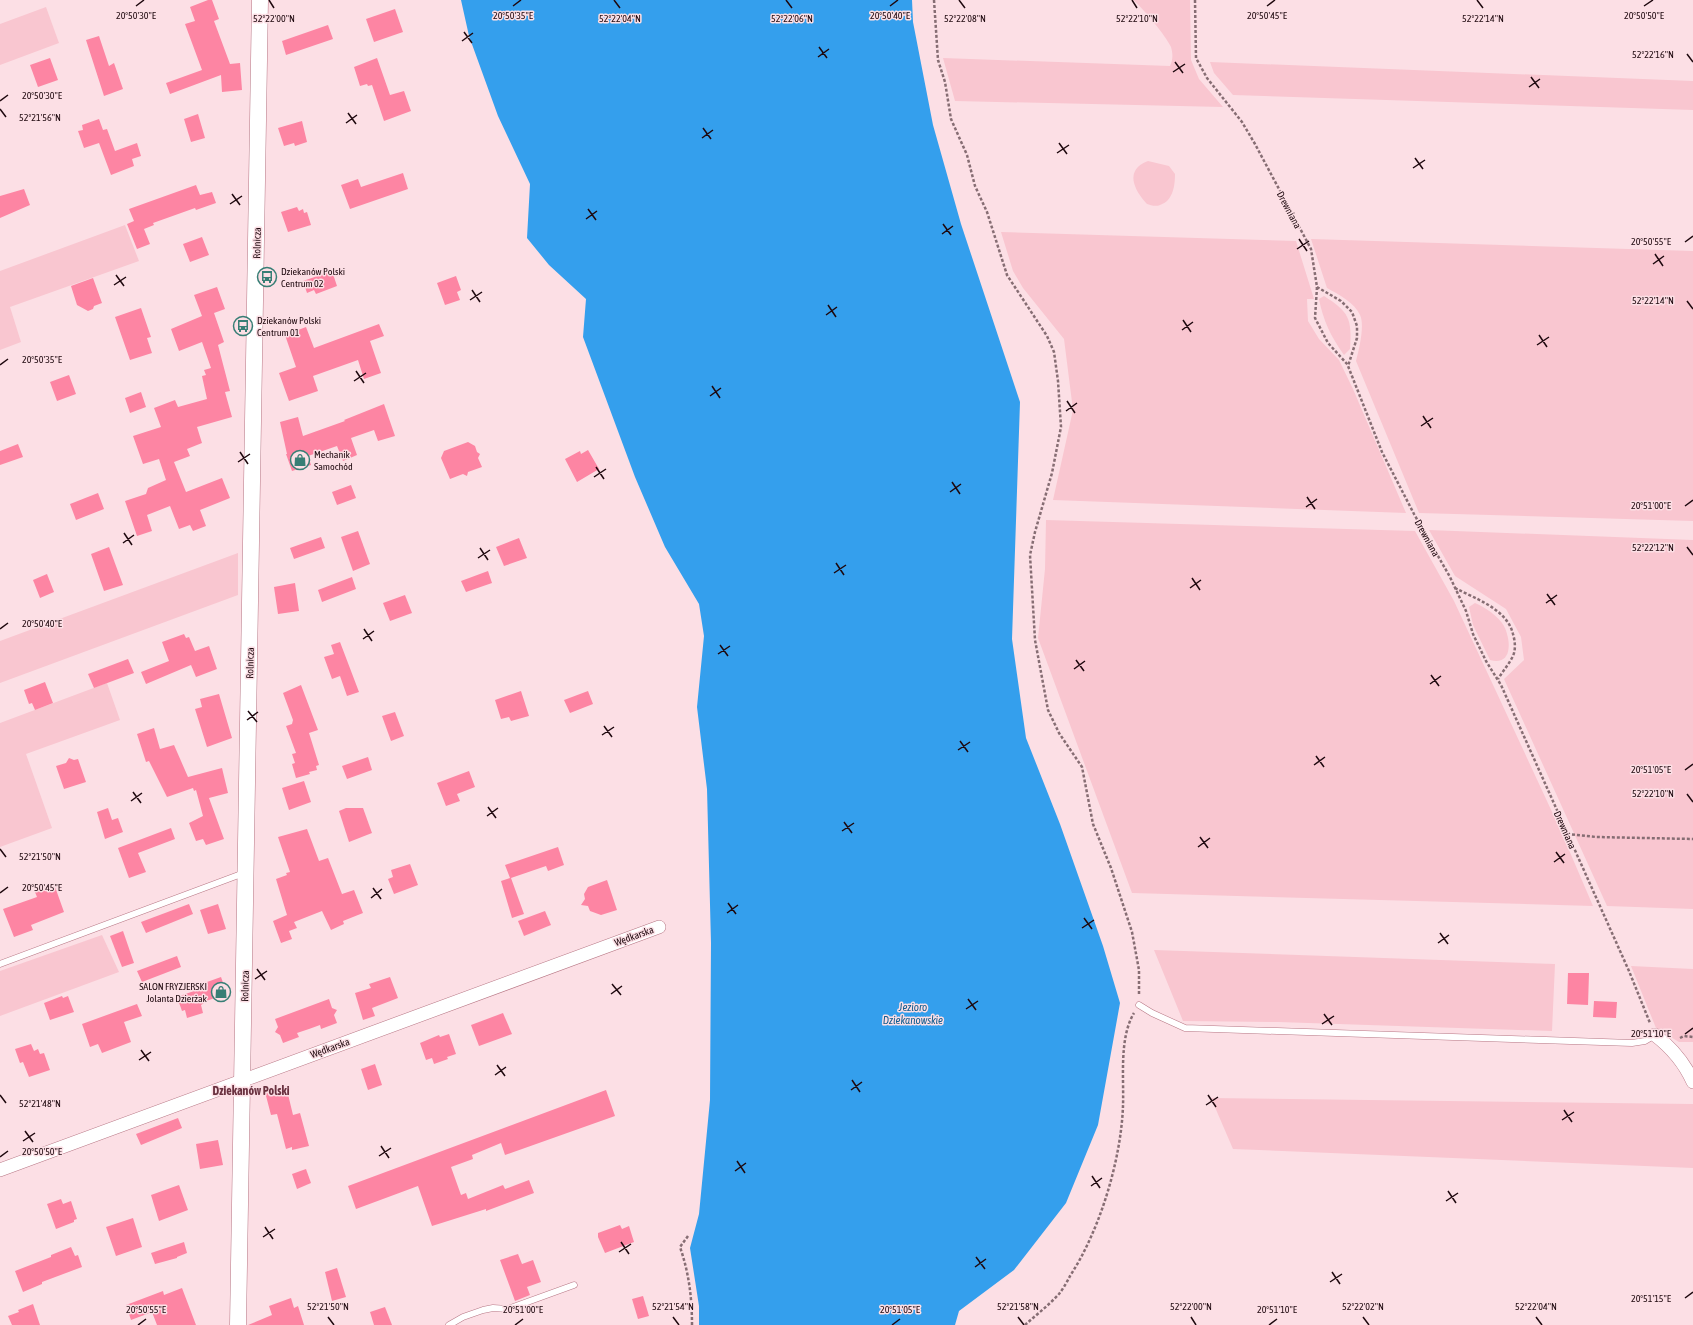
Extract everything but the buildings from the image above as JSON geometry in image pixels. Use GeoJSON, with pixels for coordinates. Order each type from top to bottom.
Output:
{"type":"FeatureCollection","features":[{"type":"Feature","properties":{"kind":"street","name":"Rolnicza"},"geometry":{"type":"LineString","coordinates":[[238,1325],[244,1080],[260,0]]}},
{"type":"Feature","properties":{"kind":"street","name":"Wędkarska"},"geometry":{"type":"LineString","coordinates":[[0,1170],[660,927]]}},
{"type":"Feature","properties":{"kind":"street"},"geometry":{"type":"LineString","coordinates":[[1655,1035],[1675,1052],[1693,1082]]}},
{"type":"Feature","properties":{"kind":"lane"},"geometry":{"type":"LineString","coordinates":[[0,964],[247,872]]}},
{"type":"Feature","properties":{"kind":"lane"},"geometry":{"type":"LineString","coordinates":[[1139,1005],[1152,1013],[1185,1028],[1632,1043],[1646,1041],[1655,1035]]}},
{"type":"Feature","properties":{"kind":"lane"},"geometry":{"type":"LineString","coordinates":[[449,1325],[463,1317],[483,1310],[493,1308],[508,1309],[574,1285]]}},
{"type":"Feature","properties":{"kind":"path"},"geometry":{"type":"LineString","coordinates":[[934,0],[938,60],[945,82],[951,119],[967,155],[975,186],[987,212],[1007,275],[1047,336],[1054,352],[1058,381],[1061,427],[1052,473],[1030,555],[1035,640],[1048,710],[1059,733],[1082,768],[1093,824],[1111,868],[1132,932],[1139,970],[1139,1005],[1129,1021],[1125,1042],[1123,1107],[1117,1154],[1094,1231],[1078,1264],[1060,1293],[1025,1325]]}},
{"type":"Feature","properties":{"kind":"path","name":"Drewniana"},"geometry":{"type":"LineString","coordinates":[[1195,0],[1196,58],[1207,78],[1242,122],[1256,144],[1310,249],[1317,287],[1315,318],[1328,343],[1348,366],[1382,452],[1466,611],[1473,634],[1498,679],[1629,971],[1655,1035]]}},
{"type":"Feature","properties":{"kind":"path"},"geometry":{"type":"LineString","coordinates":[[1317,287],[1341,301],[1352,312],[1357,326],[1357,338],[1348,366]]}},
{"type":"Feature","properties":{"kind":"path"},"geometry":{"type":"LineString","coordinates":[[1454,588],[1496,609],[1505,618],[1512,629],[1515,642],[1513,655],[1498,679]]}},
{"type":"Feature","properties":{"kind":"path"},"geometry":{"type":"LineString","coordinates":[[1567,834],[1596,837],[1693,840]]}},
{"type":"Feature","properties":{"kind":"path"},"geometry":{"type":"LineString","coordinates":[[688,1236],[680,1248],[687,1266],[692,1299],[692,1325]]}},
{"type":"Feature","properties":{"kind":"shaded area"},"geometry":{"type":"Polygon","coordinates":[[[1133,0],[1190,0],[1191,60],[1199,79],[1223,107],[955,101],[943,58],[1170,66],[1172,61],[1171,47],[1148,15],[1133,0]]]}},
{"type":"Feature","properties":{"kind":"shaded area"},"geometry":{"type":"Polygon","coordinates":[[[46,7],[59,43],[0,65],[0,24],[46,7]]]}},
{"type":"Feature","properties":{"kind":"shaded area"},"geometry":{"type":"Polygon","coordinates":[[[1210,62],[1693,81],[1693,110],[1233,95],[1214,73],[1210,62]]]}},
{"type":"Feature","properties":{"kind":"shaded area"},"geometry":{"type":"Polygon","coordinates":[[[1148,161],[1169,166],[1175,174],[1174,188],[1170,197],[1158,206],[1147,204],[1142,199],[1135,187],[1134,175],[1136,170],[1148,161]]]}},
{"type":"Feature","properties":{"kind":"shaded area"},"geometry":{"type":"Polygon","coordinates":[[[125,225],[139,261],[10,307],[21,342],[0,350],[0,271],[125,225]]]}},
{"type":"Feature","properties":{"kind":"shaded area"},"geometry":{"type":"Polygon","coordinates":[[[1001,232],[1296,241],[1314,299],[1307,299],[1308,321],[1319,339],[1339,360],[1406,513],[1053,500],[1073,410],[1064,339],[1023,288],[1013,271],[1001,232]]]}},
{"type":"Feature","properties":{"kind":"shaded area"},"geometry":{"type":"Polygon","coordinates":[[[1311,239],[1693,251],[1693,521],[1419,513],[1356,361],[1362,331],[1360,315],[1350,303],[1327,288],[1311,239]]]}},
{"type":"Feature","properties":{"kind":"shaded area"},"geometry":{"type":"Polygon","coordinates":[[[1324,296],[1339,307],[1347,317],[1350,330],[1350,349],[1344,355],[1331,335],[1325,321],[1319,299],[1324,296]]]}},
{"type":"Feature","properties":{"kind":"shaded area"},"geometry":{"type":"Polygon","coordinates":[[[1046,520],[1415,531],[1454,601],[1560,829],[1593,906],[1132,893],[1038,638],[1045,569],[1046,520]]]}},
{"type":"Feature","properties":{"kind":"shaded area"},"geometry":{"type":"Polygon","coordinates":[[[1429,530],[1693,540],[1693,909],[1607,906],[1504,679],[1524,660],[1521,637],[1506,609],[1455,576],[1429,530]]]}},
{"type":"Feature","properties":{"kind":"shaded area"},"geometry":{"type":"Polygon","coordinates":[[[238,553],[238,595],[0,683],[0,641],[238,553]]]}},
{"type":"Feature","properties":{"kind":"shaded area"},"geometry":{"type":"Polygon","coordinates":[[[1475,603],[1491,612],[1504,626],[1509,644],[1506,656],[1503,659],[1497,661],[1490,660],[1473,625],[1469,607],[1475,603]]]}},
{"type":"Feature","properties":{"kind":"shaded area"},"geometry":{"type":"Polygon","coordinates":[[[107,683],[120,720],[26,754],[52,828],[0,847],[0,723],[107,683]]]}},
{"type":"Feature","properties":{"kind":"shaded area"},"geometry":{"type":"Polygon","coordinates":[[[102,935],[119,972],[0,1016],[0,971],[102,935]]]}},
{"type":"Feature","properties":{"kind":"shaded area"},"geometry":{"type":"Polygon","coordinates":[[[1154,950],[1555,964],[1552,1031],[1278,1022],[1183,1021],[1154,950]]]}},
{"type":"Feature","properties":{"kind":"shaded area"},"geometry":{"type":"Polygon","coordinates":[[[1631,966],[1693,969],[1693,1042],[1679,1042],[1656,1028],[1631,966]]]}},
{"type":"Feature","properties":{"kind":"shaded area"},"geometry":{"type":"Polygon","coordinates":[[[1211,1098],[1693,1104],[1693,1168],[1233,1149],[1211,1098]]]}},
{"type":"Feature","properties":{"kind":"water","name":"Jezioro Dziekanowskie"},"geometry":{"type":"Polygon","coordinates":[[[461,0],[912,0],[913,22],[933,125],[961,224],[1020,402],[1012,639],[1026,738],[1060,824],[1103,946],[1120,1003],[1098,1125],[1066,1203],[1014,1270],[959,1311],[955,1325],[699,1325],[699,1306],[690,1248],[699,1214],[710,1100],[711,943],[707,789],[697,707],[704,636],[699,604],[665,547],[635,477],[583,337],[586,299],[549,265],[527,238],[530,184],[498,116],[469,36],[461,0]]]}},
{"type":"Feature","properties":{"kind":"place","name":"Dziekanów Polski Centrum 02"},"geometry":{"type":"Point","coordinates":[267,277]}},
{"type":"Feature","properties":{"kind":"place","name":"Dziekanów Polski Centrum 01"},"geometry":{"type":"Point","coordinates":[243,326]}},
{"type":"Feature","properties":{"kind":"place","name":"Mechanik Samochód"},"geometry":{"type":"Point","coordinates":[300,460]}},
{"type":"Feature","properties":{"kind":"place","name":"SALON FRYZJERSKI Jolanta Dzierżak"},"geometry":{"type":"Point","coordinates":[221,992]}},
{"type":"Feature","properties":{"kind":"district","name":"Dziekanów Polski"},"geometry":{"type":"Point","coordinates":[251,1091]}}]}
